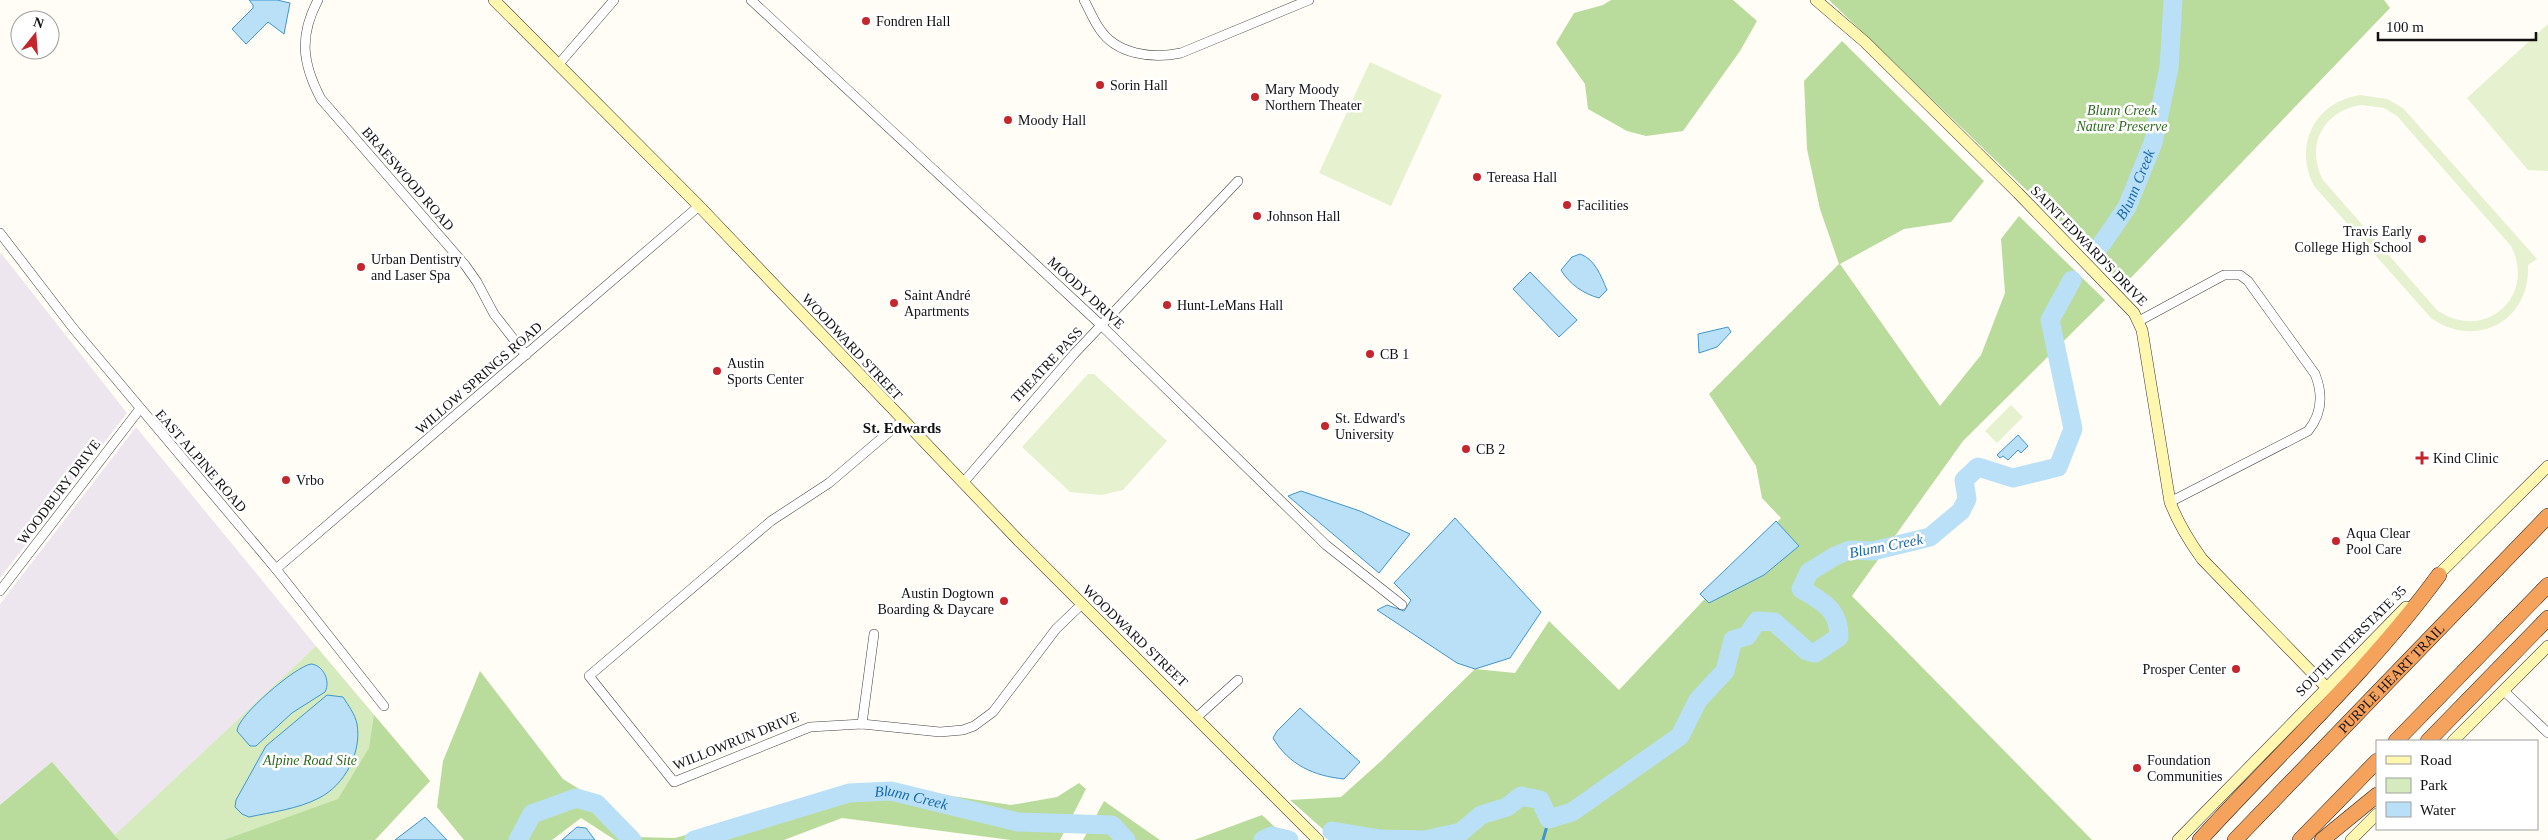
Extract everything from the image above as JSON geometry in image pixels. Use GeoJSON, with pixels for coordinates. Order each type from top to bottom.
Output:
{"type":"FeatureCollection","features":[{"type":"Feature","properties":{"kind":"highway","name":"PURPLE HEART TRAIL"},"geometry":{"type":"LineString","coordinates":[[2235,840],[2548,516]]}},
{"type":"Feature","properties":{"kind":"highway"},"geometry":{"type":"LineString","coordinates":[[2200,840],[2346,688],[2404,622],[2439,575]]}},
{"type":"Feature","properties":{"kind":"highway"},"geometry":{"type":"LineString","coordinates":[[2397,740],[2548,585]]}},
{"type":"Feature","properties":{"kind":"highway"},"geometry":{"type":"LineString","coordinates":[[2429,740],[2548,618]]}},
{"type":"Feature","properties":{"kind":"highway"},"geometry":{"type":"LineString","coordinates":[[2440,740],[2548,633]]}},
{"type":"Feature","properties":{"kind":"highway"},"geometry":{"type":"LineString","coordinates":[[2300,840],[2376,762]]}},
{"type":"Feature","properties":{"kind":"highway"},"geometry":{"type":"LineString","coordinates":[[2322,840],[2376,796]]}},
{"type":"Feature","properties":{"kind":"highway"},"geometry":{"type":"LineString","coordinates":[[2335,840],[2376,796]]}},
{"type":"Feature","properties":{"kind":"street","name":"BRAESWOOD ROAD"},"geometry":{"type":"LineString","coordinates":[[318,0],[310,15],[304,55],[309,78],[321,99],[465,265],[477,282],[494,314],[526,355]]}},
{"type":"Feature","properties":{"kind":"street","name":"WOODWARD STREET"},"geometry":{"type":"LineString","coordinates":[[494,0],[699,206],[902,421],[1318,840]]}},
{"type":"Feature","properties":{"kind":"street"},"geometry":{"type":"LineString","coordinates":[[558,65],[614,0]]}},
{"type":"Feature","properties":{"kind":"street","name":"MOODY DRIVE"},"geometry":{"type":"LineString","coordinates":[[751,0],[1102,326],[1326,545],[1402,605]]}},
{"type":"Feature","properties":{"kind":"street"},"geometry":{"type":"LineString","coordinates":[[1084,0],[1100,30],[1118,46],[1134,53],[1163,56],[1181,53],[1309,0]]}},
{"type":"Feature","properties":{"kind":"street","name":"SAINT EDWARD'S DRIVE"},"geometry":{"type":"LineString","coordinates":[[1816,0],[1866,42],[2090,266],[2134,313],[2139,321],[2170,502],[2187,539],[2202,559],[2326,687]]}},
{"type":"Feature","properties":{"kind":"street","name":"THEATRE PASS"},"geometry":{"type":"LineString","coordinates":[[963,483],[1022,411],[1238,181]]}},
{"type":"Feature","properties":{"kind":"street","name":"WILLOW SPRINGS ROAD"},"geometry":{"type":"LineString","coordinates":[[276,570],[699,206]]}},
{"type":"Feature","properties":{"kind":"street","name":"EAST ALPINE ROAD"},"geometry":{"type":"LineString","coordinates":[[0,233],[45,294],[139,410],[276,570],[384,706]]}},
{"type":"Feature","properties":{"kind":"street"},"geometry":{"type":"LineString","coordinates":[[2139,321],[2224,275],[2240,276],[2248,281],[2260,297],[2315,374],[2319,385],[2319,407],[2316,418],[2308,431],[2170,502]]}},
{"type":"Feature","properties":{"kind":"street","name":"WOODBURY DRIVE"},"geometry":{"type":"LineString","coordinates":[[0,591],[139,410]]}},
{"type":"Feature","properties":{"kind":"street","name":"WILLOWRUN DRIVE"},"geometry":{"type":"LineString","coordinates":[[902,421],[829,483],[771,521],[589,676],[674,782],[810,727],[862,724],[940,732],[963,730],[974,726],[993,712],[1056,628],[1082,604]]}},
{"type":"Feature","properties":{"kind":"street","name":"SOUTH INTERSTATE 35"},"geometry":{"type":"LineString","coordinates":[[2178,840],[2326,687],[2548,466]]}},
{"type":"Feature","properties":{"kind":"street"},"geometry":{"type":"LineString","coordinates":[[862,724],[874,634]]}},
{"type":"Feature","properties":{"kind":"street"},"geometry":{"type":"LineString","coordinates":[[2454,740],[2548,646]]}},
{"type":"Feature","properties":{"kind":"street"},"geometry":{"type":"LineString","coordinates":[[1197,717],[1238,680]]}},
{"type":"Feature","properties":{"kind":"street"},"geometry":{"type":"LineString","coordinates":[[2504,691],[2548,733]]}},
{"type":"Feature","properties":{"kind":"street"},"geometry":{"type":"LineString","coordinates":[[2350,840],[2376,815]]}},
{"type":"Feature","properties":{"kind":"shaded area"},"geometry":{"type":"Polygon","coordinates":[[[1,253],[127,413],[0,578],[0,255],[1,253]]]}},
{"type":"Feature","properties":{"kind":"shaded area"},"geometry":{"type":"Polygon","coordinates":[[[136,427],[316,646],[115,836],[52,762],[0,805],[0,604],[136,427]]]}},
{"type":"Feature","properties":{"kind":"green space"},"geometry":{"type":"Polygon","coordinates":[[[1611,0],[1733,0],[1757,21],[1740,51],[1683,131],[1646,136],[1627,131],[1588,109],[1585,84],[1556,43],[1574,13],[1603,5],[1611,0]]]}},
{"type":"Feature","properties":{"kind":"green space","name":"Blunn Creek Nature Preserve"},"geometry":{"type":"Polygon","coordinates":[[[1829,0],[2384,0],[2390,8],[2123,286],[2067,229],[1829,0]]]}},
{"type":"Feature","properties":{"kind":"green space"},"geometry":{"type":"Polygon","coordinates":[[[2548,24],[2548,171],[2528,170],[2467,98],[2548,24]]]}},
{"type":"Feature","properties":{"kind":"green space"},"geometry":{"type":"Polygon","coordinates":[[[1842,41],[1984,181],[1951,222],[1904,229],[1840,264],[1940,406],[1981,355],[2005,293],[2001,239],[2019,216],[2105,300],[1963,441],[1852,596],[2092,840],[1335,840],[1290,800],[1341,797],[1381,761],[1475,669],[1515,673],[1549,621],[1619,690],[1781,518],[1762,498],[1756,466],[1709,394],[1839,264],[1820,209],[1807,149],[1804,81],[1842,41]]]}},
{"type":"Feature","properties":{"kind":"green space"},"geometry":{"type":"Polygon","coordinates":[[[1370,62],[1442,95],[1391,206],[1319,173],[1370,62]]]}},
{"type":"Feature","properties":{"kind":"green space"},"geometry":{"type":"Polygon","coordinates":[[[2360,95],[2387,99],[2403,108],[2537,259],[2528,265],[2527,285],[2520,301],[2510,315],[2497,324],[2482,330],[2466,331],[2448,327],[2431,318],[2314,186],[2308,171],[2307,141],[2312,128],[2320,116],[2331,106],[2344,99],[2360,95]],[[2361,105],[2337,114],[2328,122],[2321,132],[2317,143],[2316,155],[2323,180],[2437,310],[2455,319],[2472,321],[2488,318],[2501,309],[2511,297],[2517,282],[2517,265],[2511,246],[2397,116],[2384,108],[2361,105]]]}},
{"type":"Feature","properties":{"kind":"green space"},"geometry":{"type":"Polygon","coordinates":[[[1088,374],[1094,374],[1167,441],[1123,490],[1101,495],[1070,492],[1022,447],[1088,374]]]}},
{"type":"Feature","properties":{"kind":"green space"},"geometry":{"type":"Polygon","coordinates":[[[2011,405],[2023,417],[1997,443],[1985,431],[2011,405]]]}},
{"type":"Feature","properties":{"kind":"green space","name":"Alpine Road Site"},"geometry":{"type":"Polygon","coordinates":[[[316,646],[430,781],[375,840],[0,840],[0,805],[52,762],[115,835],[316,646]]]}},
{"type":"Feature","properties":{"kind":"green space"},"geometry":{"type":"Polygon","coordinates":[[[480,671],[563,779],[602,803],[635,837],[675,838],[840,791],[892,787],[1011,805],[1057,797],[1079,783],[1086,789],[1060,840],[1011,840],[842,818],[784,840],[615,840],[581,818],[552,840],[464,840],[437,807],[443,761],[480,671]]]}},
{"type":"Feature","properties":{"kind":"green space"},"geometry":{"type":"Polygon","coordinates":[[[374,715],[430,781],[375,840],[224,840],[338,799],[369,748],[374,715]]]}},
{"type":"Feature","properties":{"kind":"green space"},"geometry":{"type":"Polygon","coordinates":[[[52,762],[119,840],[0,840],[0,805],[52,762]]]}},
{"type":"Feature","properties":{"kind":"green space"},"geometry":{"type":"Polygon","coordinates":[[[1104,801],[1160,840],[1083,840],[1104,801]]]}},
{"type":"Feature","properties":{"kind":"green space"},"geometry":{"type":"Polygon","coordinates":[[[1262,815],[1289,840],[1194,840],[1262,815]]]}},
{"type":"Feature","properties":{"kind":"water"},"geometry":{"type":"Polygon","coordinates":[[[249,0],[277,0],[290,3],[284,34],[268,22],[246,44],[232,29],[253,8],[249,0]]]}},
{"type":"Feature","properties":{"kind":"water"},"geometry":{"type":"Polygon","coordinates":[[[1580,254],[1594,264],[1605,285],[1607,290],[1599,298],[1577,288],[1561,270],[1572,257],[1580,254]]]}},
{"type":"Feature","properties":{"kind":"water"},"geometry":{"type":"Polygon","coordinates":[[[1530,272],[1577,320],[1559,337],[1513,289],[1530,272]]]}},
{"type":"Feature","properties":{"kind":"water"},"geometry":{"type":"Polygon","coordinates":[[[1728,327],[1731,332],[1717,347],[1699,353],[1698,334],[1728,327]]]}},
{"type":"Feature","properties":{"kind":"water"},"geometry":{"type":"Polygon","coordinates":[[[2018,435],[2028,446],[2021,453],[2018,450],[2008,460],[2003,456],[2000,458],[1997,455],[2018,435]]]}},
{"type":"Feature","properties":{"kind":"water"},"geometry":{"type":"Polygon","coordinates":[[[1301,491],[1360,511],[1410,534],[1379,573],[1288,496],[1301,491]]]}},
{"type":"Feature","properties":{"kind":"water"},"geometry":{"type":"Polygon","coordinates":[[[1455,518],[1541,612],[1510,658],[1475,669],[1457,663],[1377,610],[1387,605],[1404,611],[1411,600],[1394,583],[1455,518]]]}},
{"type":"Feature","properties":{"kind":"water"},"geometry":{"type":"Polygon","coordinates":[[[1776,521],[1799,546],[1764,575],[1709,603],[1700,594],[1776,521]]]}},
{"type":"Feature","properties":{"kind":"water"},"geometry":{"type":"Polygon","coordinates":[[[311,664],[319,667],[325,674],[327,688],[325,692],[292,713],[256,746],[250,746],[237,731],[246,714],[281,682],[293,673],[311,664]]]}},
{"type":"Feature","properties":{"kind":"water"},"geometry":{"type":"Polygon","coordinates":[[[327,695],[343,697],[353,713],[357,724],[357,746],[350,767],[344,776],[337,785],[311,802],[285,810],[249,817],[242,814],[235,807],[236,800],[266,746],[327,695]]]}},
{"type":"Feature","properties":{"kind":"water"},"geometry":{"type":"Polygon","coordinates":[[[1300,708],[1360,762],[1344,779],[1322,775],[1303,768],[1279,747],[1273,738],[1277,731],[1300,708]]]}},
{"type":"Feature","properties":{"kind":"water"},"geometry":{"type":"Polygon","coordinates":[[[425,817],[447,840],[395,840],[425,817]]]}},
{"type":"Feature","properties":{"kind":"water"},"geometry":{"type":"Polygon","coordinates":[[[577,827],[586,828],[595,840],[562,840],[577,827]]]}},
{"type":"Feature","properties":{"kind":"waterway","name":"Blunn Creek"},"geometry":{"type":"LineString","coordinates":[[2101,245],[2127,207],[2153,143],[2169,68],[2173,0]]}},
{"type":"Feature","properties":{"kind":"waterway","name":"Blunn Creek"},"geometry":{"type":"LineString","coordinates":[[1332,831],[1380,839],[1425,840],[1461,832],[1481,815],[1507,807],[1521,796],[1540,800],[1549,819],[1572,812],[1680,736],[1698,700],[1725,671],[1733,640],[1747,636],[1757,621],[1774,622],[1807,651],[1815,653],[1839,637],[1833,613],[1822,602],[1801,589],[1809,572],[1835,556],[1850,550],[1873,551],[1930,537],[1961,511],[1967,499],[1964,480],[1978,467],[2013,478],[2058,467],[2073,429],[2050,320],[2072,280]]}},
{"type":"Feature","properties":{"kind":"waterway","name":"Blunn Creek"},"geometry":{"type":"LineString","coordinates":[[694,840],[849,793],[891,791],[1018,822],[1112,825],[1126,840]]}},
{"type":"Feature","properties":{"kind":"waterway","name":"Blunn Creek"},"geometry":{"type":"LineString","coordinates":[[518,840],[532,814],[576,798],[597,804],[632,840]]}},
{"type":"Feature","properties":{"kind":"waterway"},"geometry":{"type":"LineString","coordinates":[[1543,840],[1549,819]]}},
{"type":"Feature","properties":{"kind":"waterway","name":"Blunn Creek"},"geometry":{"type":"LineString","coordinates":[[1263,840],[1272,836],[1289,840]]}},
{"type":"Feature","properties":{"kind":"place","name":"Fondren Hall"},"geometry":{"type":"Point","coordinates":[866,21]}},
{"type":"Feature","properties":{"kind":"place","name":"Sorin Hall"},"geometry":{"type":"Point","coordinates":[1100,85]}},
{"type":"Feature","properties":{"kind":"place","name":"Mary Moody Northern Theater"},"geometry":{"type":"Point","coordinates":[1255,97]}},
{"type":"Feature","properties":{"kind":"place","name":"Moody Hall"},"geometry":{"type":"Point","coordinates":[1008,120]}},
{"type":"Feature","properties":{"kind":"place","name":"Tereasa Hall"},"geometry":{"type":"Point","coordinates":[1477,177]}},
{"type":"Feature","properties":{"kind":"place","name":"Facilities"},"geometry":{"type":"Point","coordinates":[1567,205]}},
{"type":"Feature","properties":{"kind":"place","name":"Johnson Hall"},"geometry":{"type":"Point","coordinates":[1257,216]}},
{"type":"Feature","properties":{"kind":"place","name":"Travis Early College High School"},"geometry":{"type":"Point","coordinates":[2422,239]}},
{"type":"Feature","properties":{"kind":"place","name":"Urban Dentistry and Laser Spa"},"geometry":{"type":"Point","coordinates":[361,267]}},
{"type":"Feature","properties":{"kind":"place","name":"Saint André Apartments"},"geometry":{"type":"Point","coordinates":[894,303]}},
{"type":"Feature","properties":{"kind":"place","name":"Hunt-LeMans Hall"},"geometry":{"type":"Point","coordinates":[1167,305]}},
{"type":"Feature","properties":{"kind":"place","name":"CB 1"},"geometry":{"type":"Point","coordinates":[1370,354]}},
{"type":"Feature","properties":{"kind":"place","name":"Austin Sports Center"},"geometry":{"type":"Point","coordinates":[717,371]}},
{"type":"Feature","properties":{"kind":"place","name":"St. Edward's University"},"geometry":{"type":"Point","coordinates":[1325,426]}},
{"type":"Feature","properties":{"kind":"place","name":"CB 2"},"geometry":{"type":"Point","coordinates":[1466,449]}},
{"type":"Feature","properties":{"kind":"place","name":"Kind Clinic"},"geometry":{"type":"Point","coordinates":[2422,458]}},
{"type":"Feature","properties":{"kind":"place","name":"Vrbo"},"geometry":{"type":"Point","coordinates":[286,480]}},
{"type":"Feature","properties":{"kind":"place","name":"Aqua Clear Pool Care"},"geometry":{"type":"Point","coordinates":[2336,541]}},
{"type":"Feature","properties":{"kind":"place","name":"Austin Dogtown Boarding & Daycare"},"geometry":{"type":"Point","coordinates":[1004,601]}},
{"type":"Feature","properties":{"kind":"place","name":"Prosper Center"},"geometry":{"type":"Point","coordinates":[2236,669]}},
{"type":"Feature","properties":{"kind":"place","name":"Foundation Communities"},"geometry":{"type":"Point","coordinates":[2137,768]}},
{"type":"Feature","properties":{"kind":"district","name":"St. Edwards"},"geometry":{"type":"Point","coordinates":[902,428]}}]}
